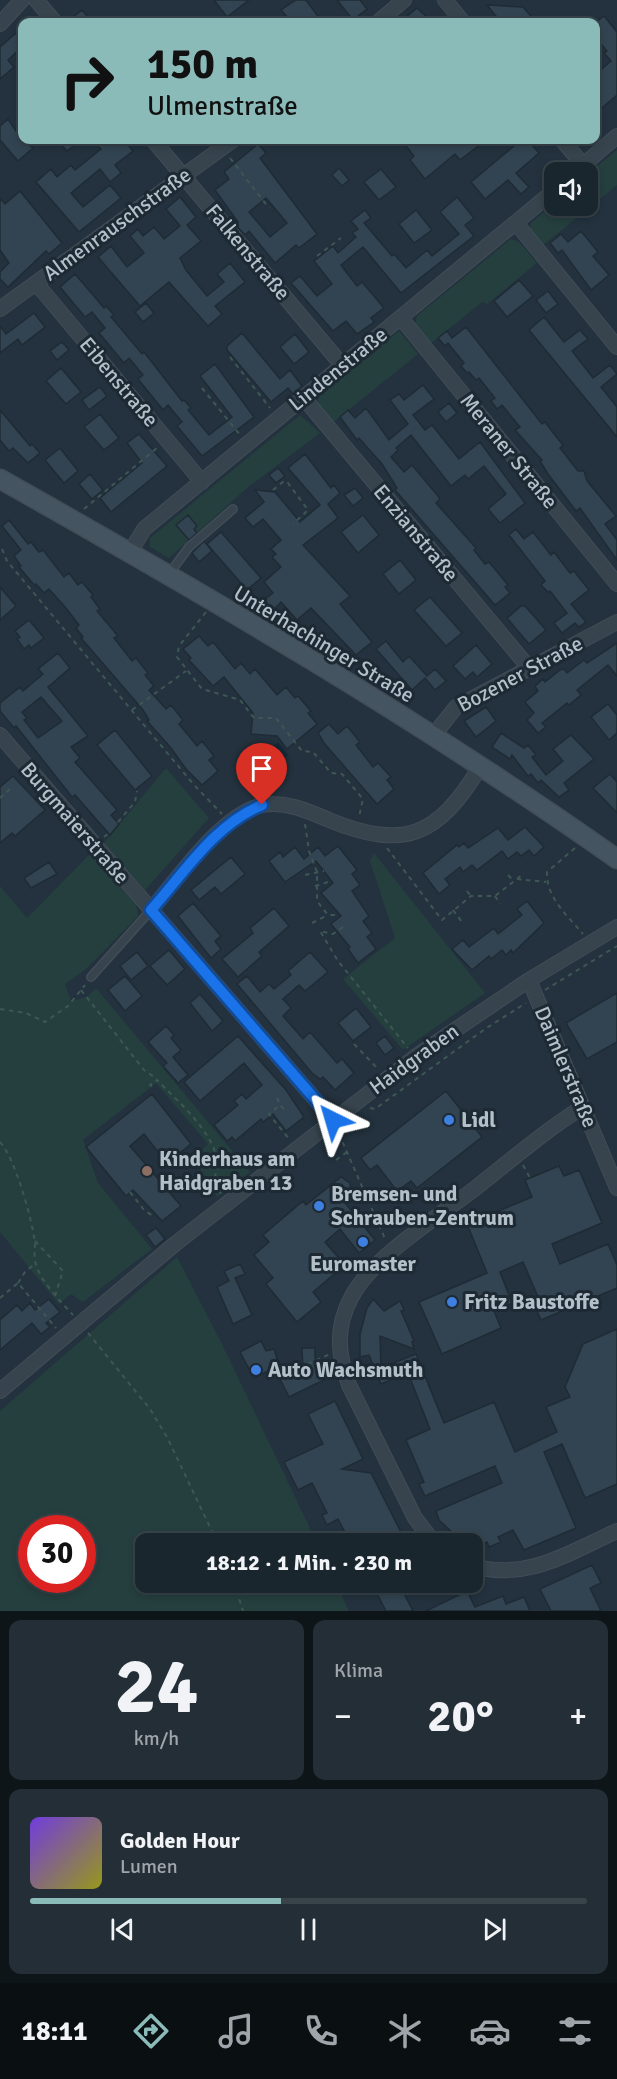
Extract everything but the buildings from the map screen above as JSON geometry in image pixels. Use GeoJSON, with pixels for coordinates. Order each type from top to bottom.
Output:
{"type":"FeatureCollection","features":[{"type":"Feature","properties":{"kind":"main road","name":"Unterhachinger Straße"},"geometry":{"type":"LineString","coordinates":[[0,479],[211,602],[433,736],[617,859]]}},
{"type":"Feature","properties":{"kind":"street"},"geometry":{"type":"LineString","coordinates":[[0,24],[22,0]]}},
{"type":"Feature","properties":{"kind":"street"},"geometry":{"type":"LineString","coordinates":[[36,0],[52,18]]}},
{"type":"Feature","properties":{"kind":"street"},"geometry":{"type":"LineString","coordinates":[[383,18],[404,0]]}},
{"type":"Feature","properties":{"kind":"street"},"geometry":{"type":"LineString","coordinates":[[445,0],[461,18]]}},
{"type":"Feature","properties":{"kind":"street"},"geometry":{"type":"LineString","coordinates":[[588,162],[617,136]]}},
{"type":"Feature","properties":{"kind":"street","name":"Falkenstraße"},"geometry":{"type":"LineString","coordinates":[[156,144],[342,366]]}},
{"type":"Feature","properties":{"kind":"street","name":"Almenrauschstraße"},"geometry":{"type":"LineString","coordinates":[[0,309],[228,144]]}},
{"type":"Feature","properties":{"kind":"street"},"geometry":{"type":"LineString","coordinates":[[564,144],[576,162]]}},
{"type":"Feature","properties":{"kind":"street","name":"Lindenstraße"},"geometry":{"type":"LineString","coordinates":[[129,554],[144,530],[544,199]]}},
{"type":"Feature","properties":{"kind":"street"},"geometry":{"type":"LineString","coordinates":[[516,223],[617,347]]}},
{"type":"Feature","properties":{"kind":"street","name":"Eibenstraße"},"geometry":{"type":"LineString","coordinates":[[36,282],[202,482]]}},
{"type":"Feature","properties":{"kind":"street","name":"Meraner Straße"},"geometry":{"type":"LineString","coordinates":[[401,318],[617,584]]}},
{"type":"Feature","properties":{"kind":"street","name":"Enzianstraße"},"geometry":{"type":"LineString","coordinates":[[303,397],[530,669]]}},
{"type":"Feature","properties":{"kind":"street","name":"Bozener Straße"},"geometry":{"type":"LineString","coordinates":[[433,736],[456,707],[617,622]]}},
{"type":"Feature","properties":{"kind":"street","name":"Burgmaierstraße"},"geometry":{"type":"LineString","coordinates":[[0,735],[333,1120]]}},
{"type":"Feature","properties":{"kind":"street"},"geometry":{"type":"LineString","coordinates":[[151,910],[230,822],[243,813],[262,805],[282,804],[303,809],[382,837],[400,836],[425,828],[443,815],[460,796],[480,767]]}},
{"type":"Feature","properties":{"kind":"street","name":"Haidgraben"},"geometry":{"type":"LineString","coordinates":[[0,1391],[227,1204],[415,1057],[529,980],[617,927]]}},
{"type":"Feature","properties":{"kind":"street","name":"Daimlerstraße"},"geometry":{"type":"LineString","coordinates":[[529,980],[617,1188]]}},
{"type":"Feature","properties":{"kind":"street"},"geometry":{"type":"LineString","coordinates":[[427,1533],[415,1518],[353,1395],[341,1364],[340,1329],[350,1298],[370,1272],[391,1253],[583,1107]]}},
{"type":"Feature","properties":{"kind":"street"},"geometry":{"type":"LineString","coordinates":[[483,1569],[497,1572],[522,1571],[544,1564],[617,1531]]}},
{"type":"Feature","properties":{"kind":"lane"},"geometry":{"type":"LineString","coordinates":[[167,576],[189,547],[233,509]]}},
{"type":"Feature","properties":{"kind":"lane"},"geometry":{"type":"LineString","coordinates":[[91,977],[151,910]]}},
{"type":"Feature","properties":{"kind":"path"},"geometry":{"type":"LineString","coordinates":[[226,153],[269,208]]}},
{"type":"Feature","properties":{"kind":"path"},"geometry":{"type":"LineString","coordinates":[[317,256],[341,238]]}},
{"type":"Feature","properties":{"kind":"path"},"geometry":{"type":"LineString","coordinates":[[230,357],[278,418]]}},
{"type":"Feature","properties":{"kind":"path"},"geometry":{"type":"LineString","coordinates":[[202,388],[247,443]]}},
{"type":"Feature","properties":{"kind":"path"},"geometry":{"type":"LineString","coordinates":[[82,511],[166,440]]}},
{"type":"Feature","properties":{"kind":"path"},"geometry":{"type":"LineString","coordinates":[[273,490],[284,482],[288,483],[307,504],[308,510],[293,524]]}},
{"type":"Feature","properties":{"kind":"path"},"geometry":{"type":"LineString","coordinates":[[2,549],[8,561],[194,785],[230,822]]}},
{"type":"Feature","properties":{"kind":"path"},"geometry":{"type":"LineString","coordinates":[[211,602],[204,615],[179,646],[177,657],[202,689],[240,700],[254,718],[276,718],[302,751],[313,752],[331,773],[342,774],[363,799],[359,818]]}},
{"type":"Feature","properties":{"kind":"path"},"geometry":{"type":"LineString","coordinates":[[132,710],[187,670]]}},
{"type":"Feature","properties":{"kind":"path"},"geometry":{"type":"LineString","coordinates":[[0,798],[10,788]]}},
{"type":"Feature","properties":{"kind":"path"},"geometry":{"type":"LineString","coordinates":[[118,822],[135,802],[137,791]]}},
{"type":"Feature","properties":{"kind":"path"},"geometry":{"type":"LineString","coordinates":[[303,809],[309,851],[317,872],[315,886],[317,901],[328,915]]}},
{"type":"Feature","properties":{"kind":"path"},"geometry":{"type":"LineString","coordinates":[[382,837],[389,853],[442,920],[471,896],[495,896],[524,873]]}},
{"type":"Feature","properties":{"kind":"path"},"geometry":{"type":"LineString","coordinates":[[574,849],[547,872],[546,882],[549,893],[590,943]]}},
{"type":"Feature","properties":{"kind":"path"},"geometry":{"type":"LineString","coordinates":[[305,875],[324,872]]}},
{"type":"Feature","properties":{"kind":"path"},"geometry":{"type":"LineString","coordinates":[[508,875],[514,881]]}},
{"type":"Feature","properties":{"kind":"path"},"geometry":{"type":"LineString","coordinates":[[517,879],[546,882]]}},
{"type":"Feature","properties":{"kind":"path"},"geometry":{"type":"LineString","coordinates":[[315,886],[328,882]]}},
{"type":"Feature","properties":{"kind":"path"},"geometry":{"type":"LineString","coordinates":[[467,891],[471,896]]}},
{"type":"Feature","properties":{"kind":"path"},"geometry":{"type":"LineString","coordinates":[[495,896],[500,904]]}},
{"type":"Feature","properties":{"kind":"path"},"geometry":{"type":"LineString","coordinates":[[453,910],[462,922]]}},
{"type":"Feature","properties":{"kind":"path"},"geometry":{"type":"LineString","coordinates":[[312,923],[328,915],[336,915]]}},
{"type":"Feature","properties":{"kind":"path"},"geometry":{"type":"LineString","coordinates":[[343,927],[333,934],[320,932],[338,961],[415,1057]]}},
{"type":"Feature","properties":{"kind":"path"},"geometry":{"type":"LineString","coordinates":[[365,1106],[375,1109],[485,1029],[617,946]]}},
{"type":"Feature","properties":{"kind":"path"},"geometry":{"type":"LineString","coordinates":[[0,1009],[26,1013],[45,1022],[68,1006],[81,990],[144,1070],[157,1080],[198,1123],[211,1141],[217,1159],[217,1173],[213,1180],[227,1204]]}},
{"type":"Feature","properties":{"kind":"path"},"geometry":{"type":"LineString","coordinates":[[354,1044],[376,1067]]}},
{"type":"Feature","properties":{"kind":"path"},"geometry":{"type":"LineString","coordinates":[[152,1086],[150,1085],[157,1080]]}},
{"type":"Feature","properties":{"kind":"path"},"geometry":{"type":"LineString","coordinates":[[277,1098],[284,1109]]}},
{"type":"Feature","properties":{"kind":"path"},"geometry":{"type":"LineString","coordinates":[[280,1105],[269,1114],[290,1140]]}},
{"type":"Feature","properties":{"kind":"path"},"geometry":{"type":"LineString","coordinates":[[333,1120],[391,1253]]}},
{"type":"Feature","properties":{"kind":"path"},"geometry":{"type":"LineString","coordinates":[[0,1142],[9,1151],[35,1240],[36,1263],[56,1296],[156,1418],[213,1533]]}},
{"type":"Feature","properties":{"kind":"path"},"geometry":{"type":"LineString","coordinates":[[336,1160],[347,1152]]}},
{"type":"Feature","properties":{"kind":"path"},"geometry":{"type":"LineString","coordinates":[[130,1192],[144,1210],[153,1216],[150,1209]]}},
{"type":"Feature","properties":{"kind":"path"},"geometry":{"type":"LineString","coordinates":[[35,1240],[63,1271],[56,1296]]}},
{"type":"Feature","properties":{"kind":"path"},"geometry":{"type":"LineString","coordinates":[[0,1298],[36,1263]]}},
{"type":"Feature","properties":{"kind":"path"},"geometry":{"type":"LineString","coordinates":[[18,1283],[64,1337]]}},
{"type":"Feature","properties":{"kind":"path"},"geometry":{"type":"LineString","coordinates":[[283,1375],[323,1355],[339,1353]]}},
{"type":"Feature","properties":{"kind":"path"},"geometry":{"type":"LineString","coordinates":[[237,1593],[243,1611]]}},
{"type":"Feature","properties":{"kind":"green space"},"geometry":{"type":"Polygon","coordinates":[[[617,150],[617,185],[598,200],[598,166],[617,150]]]}},
{"type":"Feature","properties":{"kind":"green space"},"geometry":{"type":"Polygon","coordinates":[[[544,212],[544,216],[579,216],[542,246],[530,231],[531,223],[544,212]]]}},
{"type":"Feature","properties":{"kind":"green space"},"geometry":{"type":"Polygon","coordinates":[[[511,239],[519,242],[537,263],[487,304],[482,302],[431,343],[415,324],[417,316],[511,239]]]}},
{"type":"Feature","properties":{"kind":"green space"},"geometry":{"type":"Polygon","coordinates":[[[399,331],[418,354],[331,424],[317,408],[318,397],[399,331]]]}},
{"type":"Feature","properties":{"kind":"green space"},"geometry":{"type":"Polygon","coordinates":[[[300,415],[320,433],[247,488],[169,558],[150,547],[150,538],[300,415]]]}},
{"type":"Feature","properties":{"kind":"green space"},"geometry":{"type":"Polygon","coordinates":[[[166,768],[209,818],[145,890],[104,843],[166,768]]]}},
{"type":"Feature","properties":{"kind":"green space"},"geometry":{"type":"Polygon","coordinates":[[[91,853],[136,904],[138,916],[86,969],[65,984],[71,1001],[87,997],[96,988],[250,1172],[217,1197],[194,1159],[208,1144],[156,1083],[83,1140],[98,1183],[152,1249],[83,1302],[71,1294],[59,1304],[0,1232],[0,886],[27,918],[91,853]]]}},
{"type":"Feature","properties":{"kind":"green space"},"geometry":{"type":"Polygon","coordinates":[[[374,853],[485,993],[403,1050],[343,979],[395,938],[370,861],[374,853]]]}},
{"type":"Feature","properties":{"kind":"green space"},"geometry":{"type":"Polygon","coordinates":[[[177,1257],[222,1344],[312,1533],[135,1533],[135,1593],[341,1593],[349,1611],[0,1611],[0,1411],[177,1257]]]}},
{"type":"Feature","properties":{"kind":"water"},"geometry":{"type":"Polygon","coordinates":[[[278,742],[288,755],[263,775],[253,762],[278,742]]]}},
{"type":"Feature","properties":{"kind":"place","name":"Lidl"},"geometry":{"type":"Point","coordinates":[449,1120]}},
{"type":"Feature","properties":{"kind":"place","name":"Kinderhaus am Haidgraben 13"},"geometry":{"type":"Point","coordinates":[147,1171]}},
{"type":"Feature","properties":{"kind":"place","name":"Bremsen- und Schrauben-Zentrum"},"geometry":{"type":"Point","coordinates":[319,1206]}},
{"type":"Feature","properties":{"kind":"place","name":"Euromaster"},"geometry":{"type":"Point","coordinates":[363,1242]}},
{"type":"Feature","properties":{"kind":"place","name":"Fritz Baustoffe"},"geometry":{"type":"Point","coordinates":[452,1302]}},
{"type":"Feature","properties":{"kind":"place","name":"Auto Wachsmuth"},"geometry":{"type":"Point","coordinates":[256,1370]}},
{"type":"Feature","properties":{"kind":"route"},"geometry":{"type":"LineString","coordinates":[[262,805],[243,813],[220,831],[151,910],[333,1120]]}}]}
